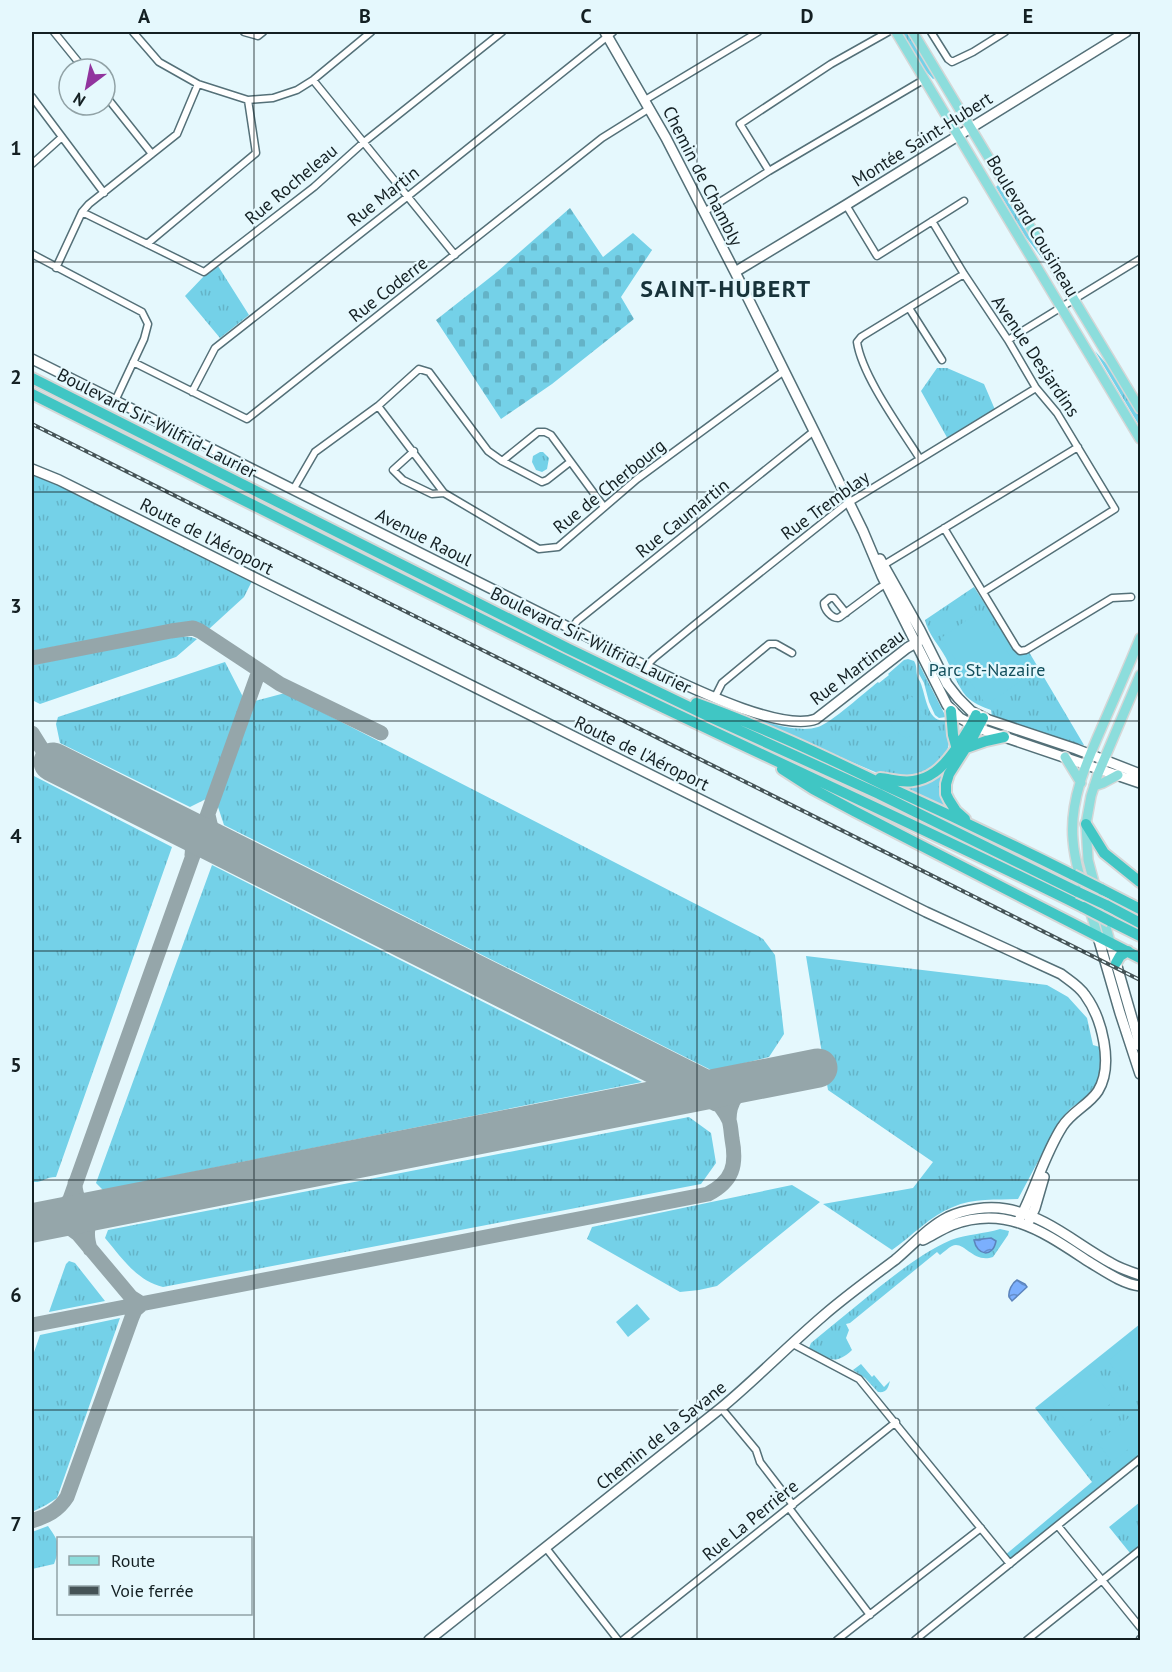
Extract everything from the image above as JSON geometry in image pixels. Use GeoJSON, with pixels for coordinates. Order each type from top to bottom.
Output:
{"type":"FeatureCollection","features":[{"type":"Feature","properties":{"kind":"highway","name":"Boulevard Sir-Wilfrid-Laurier"},"geometry":{"type":"LineString","coordinates":[[32,378],[645,686],[899,804],[1140,923]]}},
{"type":"Feature","properties":{"kind":"highway","name":"Boulevard Sir-Wilfrid-Laurier"},"geometry":{"type":"LineString","coordinates":[[32,394],[435,597],[615,685],[922,828],[1140,936]]}},
{"type":"Feature","properties":{"kind":"highway"},"geometry":{"type":"LineString","coordinates":[[645,686],[739,718],[972,825],[1140,909]]}},
{"type":"Feature","properties":{"kind":"highway"},"geometry":{"type":"LineString","coordinates":[[951,711],[953,735],[961,747]]}},
{"type":"Feature","properties":{"kind":"highway"},"geometry":{"type":"LineString","coordinates":[[972,825],[953,807],[946,788],[949,774],[961,747],[977,721]]}},
{"type":"Feature","properties":{"kind":"highway"},"geometry":{"type":"LineString","coordinates":[[867,777],[902,782],[923,779],[938,770],[961,747],[1004,737]]}},
{"type":"Feature","properties":{"kind":"highway"},"geometry":{"type":"LineString","coordinates":[[755,750],[813,789],[1140,958]]}},
{"type":"Feature","properties":{"kind":"highway"},"geometry":{"type":"LineString","coordinates":[[1086,825],[1104,853],[1140,882]]}},
{"type":"Feature","properties":{"kind":"highway"},"geometry":{"type":"LineString","coordinates":[[1116,963],[1120,956],[1128,951]]}},
{"type":"Feature","properties":{"kind":"main road","name":"Boulevard Cousineau"},"geometry":{"type":"LineString","coordinates":[[896,32],[1140,439]]}},
{"type":"Feature","properties":{"kind":"main road","name":"Boulevard Cousineau"},"geometry":{"type":"LineString","coordinates":[[913,32],[1140,409]]}},
{"type":"Feature","properties":{"kind":"main road"},"geometry":{"type":"LineString","coordinates":[[1098,937],[1074,847],[1073,816],[1087,764],[1140,638]]}},
{"type":"Feature","properties":{"kind":"main road"},"geometry":{"type":"LineString","coordinates":[[1110,942],[1088,860],[1086,825],[1094,786],[1140,675]]}},
{"type":"Feature","properties":{"kind":"main road"},"geometry":{"type":"LineString","coordinates":[[1065,757],[1081,783]]}},
{"type":"Feature","properties":{"kind":"main road"},"geometry":{"type":"LineString","coordinates":[[1094,786],[1118,775]]}},
{"type":"Feature","properties":{"kind":"street"},"geometry":{"type":"LineString","coordinates":[[54,32],[74,57]]}},
{"type":"Feature","properties":{"kind":"street"},"geometry":{"type":"LineString","coordinates":[[133,32],[159,62],[198,84],[248,100],[273,98],[297,90],[313,80],[371,32]]}},
{"type":"Feature","properties":{"kind":"street"},"geometry":{"type":"LineString","coordinates":[[244,32],[258,36],[264,32]]}},
{"type":"Feature","properties":{"kind":"street","name":"Rue Rocheleau"},"geometry":{"type":"LineString","coordinates":[[82,212],[204,273],[314,187],[364,142],[502,32]]}},
{"type":"Feature","properties":{"kind":"street","name":"Rue Coderre"},"geometry":{"type":"LineString","coordinates":[[134,362],[248,419],[647,104],[758,32]]}},
{"type":"Feature","properties":{"kind":"street"},"geometry":{"type":"LineString","coordinates":[[769,171],[740,123],[831,64],[888,32]]}},
{"type":"Feature","properties":{"kind":"street"},"geometry":{"type":"LineString","coordinates":[[931,32],[952,62],[1005,32]]}},
{"type":"Feature","properties":{"kind":"street","name":"Montée Saint-Hubert"},"geometry":{"type":"LineString","coordinates":[[735,272],[1126,32]]}},
{"type":"Feature","properties":{"kind":"street","name":"Chemin de Chambly"},"geometry":{"type":"LineString","coordinates":[[609,33],[735,272],[881,566],[924,638],[950,688],[977,721],[1004,737],[1087,764]]}},
{"type":"Feature","properties":{"kind":"street","name":"Rue Martin"},"geometry":{"type":"LineString","coordinates":[[192,392],[215,348],[407,197],[609,33]]}},
{"type":"Feature","properties":{"kind":"street"},"geometry":{"type":"LineString","coordinates":[[704,212],[925,79]]}},
{"type":"Feature","properties":{"kind":"street"},"geometry":{"type":"LineString","coordinates":[[313,80],[455,255]]}},
{"type":"Feature","properties":{"kind":"street"},"geometry":{"type":"LineString","coordinates":[[56,267],[82,212],[177,134],[198,84]]}},
{"type":"Feature","properties":{"kind":"street"},"geometry":{"type":"LineString","coordinates":[[32,97],[104,193]]}},
{"type":"Feature","properties":{"kind":"street"},"geometry":{"type":"LineString","coordinates":[[147,244],[256,153],[248,100]]}},
{"type":"Feature","properties":{"kind":"street"},"geometry":{"type":"LineString","coordinates":[[117,110],[152,154]]}},
{"type":"Feature","properties":{"kind":"street"},"geometry":{"type":"LineString","coordinates":[[32,164],[62,137]]}},
{"type":"Feature","properties":{"kind":"street"},"geometry":{"type":"LineString","coordinates":[[846,205],[877,256],[964,201]]}},
{"type":"Feature","properties":{"kind":"street","name":"Avenue Desjardins"},"geometry":{"type":"LineString","coordinates":[[932,221],[1036,388],[1057,413],[1115,509],[983,592]]}},
{"type":"Feature","properties":{"kind":"street"},"geometry":{"type":"LineString","coordinates":[[32,254],[142,312],[148,324],[144,339],[115,400]]}},
{"type":"Feature","properties":{"kind":"street"},"geometry":{"type":"LineString","coordinates":[[1008,340],[1139,263]]}},
{"type":"Feature","properties":{"kind":"street"},"geometry":{"type":"LineString","coordinates":[[920,459],[875,386],[858,351],[857,342],[861,337],[964,274]]}},
{"type":"Feature","properties":{"kind":"street"},"geometry":{"type":"LineString","coordinates":[[909,308],[942,360]]}},
{"type":"Feature","properties":{"kind":"street","name":"Avenue Raoul"},"geometry":{"type":"LineString","coordinates":[[32,359],[646,666],[715,697],[768,716],[788,721],[809,722]]}},
{"type":"Feature","properties":{"kind":"street"},"geometry":{"type":"LineString","coordinates":[[293,490],[315,452],[378,406],[419,369],[429,372],[488,451],[502,461],[542,482],[570,462]]}},
{"type":"Feature","properties":{"kind":"street","name":"Rue de Cherbourg"},"geometry":{"type":"LineString","coordinates":[[378,406],[444,493],[539,549],[558,547],[637,479],[784,371]]}},
{"type":"Feature","properties":{"kind":"street","name":"Rue Tremblay"},"geometry":{"type":"LineString","coordinates":[[646,666],[849,503],[1036,388]]}},
{"type":"Feature","properties":{"kind":"street","name":"Rue Caumartin"},"geometry":{"type":"LineString","coordinates":[[571,630],[577,621],[814,431]]}},
{"type":"Feature","properties":{"kind":"street"},"geometry":{"type":"LineString","coordinates":[[502,461],[541,432],[551,435],[604,507]]}},
{"type":"Feature","properties":{"kind":"street"},"geometry":{"type":"LineString","coordinates":[[881,566],[1078,447]]}},
{"type":"Feature","properties":{"kind":"street","name":"Rue de Cherbourg"},"geometry":{"type":"LineString","coordinates":[[414,451],[393,470],[403,480],[432,494],[444,493]]}},
{"type":"Feature","properties":{"kind":"street","name":"Route de l'Aéroport"},"geometry":{"type":"LineString","coordinates":[[32,469],[59,480],[926,912],[1061,974],[1079,988],[1088,999],[1100,1025],[1106,1066],[1097,1092],[1066,1121],[1048,1151],[1025,1219]]}},
{"type":"Feature","properties":{"kind":"street"},"geometry":{"type":"LineString","coordinates":[[944,528],[1020,651],[1026,650],[1112,598],[1131,597]]}},
{"type":"Feature","properties":{"kind":"street","name":"Chemin de Chambly"},"geometry":{"type":"LineString","coordinates":[[881,566],[886,584],[943,700],[951,711],[1091,755]]}},
{"type":"Feature","properties":{"kind":"street"},"geometry":{"type":"LineString","coordinates":[[846,613],[886,584]]}},
{"type":"Feature","properties":{"kind":"street","name":"Rue Martineau"},"geometry":{"type":"LineString","coordinates":[[809,722],[822,716],[924,638]]}},
{"type":"Feature","properties":{"kind":"street"},"geometry":{"type":"LineString","coordinates":[[715,697],[722,683],[770,644],[776,644],[792,653]]}},
{"type":"Feature","properties":{"kind":"street"},"geometry":{"type":"LineString","coordinates":[[1091,755],[1118,775],[1140,783]]}},
{"type":"Feature","properties":{"kind":"street"},"geometry":{"type":"LineString","coordinates":[[1087,764],[1102,764],[1140,774]]}},
{"type":"Feature","properties":{"kind":"street"},"geometry":{"type":"LineString","coordinates":[[1098,937],[1140,1074]]}},
{"type":"Feature","properties":{"kind":"street"},"geometry":{"type":"LineString","coordinates":[[1110,942],[1140,1046]]}},
{"type":"Feature","properties":{"kind":"street","name":"Chemin de la Savane"},"geometry":{"type":"LineString","coordinates":[[429,1641],[441,1637],[546,1548],[722,1408],[823,1316],[908,1249],[953,1225],[990,1218],[1044,1221],[1112,1264],[1140,1275]]}},
{"type":"Feature","properties":{"kind":"street","name":"Chemin de la Savane"},"geometry":{"type":"LineString","coordinates":[[1025,1219],[1110,1275],[1140,1286]]}},
{"type":"Feature","properties":{"kind":"street"},"geometry":{"type":"LineString","coordinates":[[793,1344],[859,1379],[1010,1564]]}},
{"type":"Feature","properties":{"kind":"street"},"geometry":{"type":"LineString","coordinates":[[722,1408],[756,1450],[760,1462],[870,1615]]}},
{"type":"Feature","properties":{"kind":"street","name":"Rue La Perrière"},"geometry":{"type":"LineString","coordinates":[[623,1641],[896,1422]]}},
{"type":"Feature","properties":{"kind":"street"},"geometry":{"type":"LineString","coordinates":[[915,1641],[1140,1459]]}},
{"type":"Feature","properties":{"kind":"street"},"geometry":{"type":"LineString","coordinates":[[1058,1526],[1140,1627]]}},
{"type":"Feature","properties":{"kind":"street"},"geometry":{"type":"LineString","coordinates":[[837,1641],[981,1528]]}},
{"type":"Feature","properties":{"kind":"street"},"geometry":{"type":"LineString","coordinates":[[546,1548],[618,1641]]}},
{"type":"Feature","properties":{"kind":"street"},"geometry":{"type":"LineString","coordinates":[[1027,1641],[1140,1550]]}},
{"type":"Feature","properties":{"kind":"green space"},"geometry":{"type":"Polygon","coordinates":[[[902,32],[907,32],[935,78],[933,79],[924,69],[902,32]]]}},
{"type":"Feature","properties":{"kind":"green space"},"geometry":{"type":"Polygon","coordinates":[[[998,185],[1048,266],[1025,236],[996,187],[998,185]]]}},
{"type":"Feature","properties":{"kind":"green space"},"geometry":{"type":"Polygon","coordinates":[[[570,208],[603,257],[633,233],[652,250],[621,297],[634,319],[552,384],[501,419],[436,320],[497,272],[570,208]]]}},
{"type":"Feature","properties":{"kind":"green space"},"geometry":{"type":"Polygon","coordinates":[[[218,266],[249,315],[220,338],[185,296],[204,276],[218,266]]]}},
{"type":"Feature","properties":{"kind":"green space"},"geometry":{"type":"Polygon","coordinates":[[[1095,351],[1110,368],[1137,412],[1140,427],[1095,351]]]}},
{"type":"Feature","properties":{"kind":"green space"},"geometry":{"type":"Polygon","coordinates":[[[937,368],[947,368],[984,384],[996,412],[949,441],[921,391],[937,368]]]}},
{"type":"Feature","properties":{"kind":"green space"},"geometry":{"type":"Polygon","coordinates":[[[540,452],[549,458],[547,469],[542,472],[536,470],[532,462],[533,456],[540,452]]]}},
{"type":"Feature","properties":{"kind":"green space"},"geometry":{"type":"Polygon","coordinates":[[[32,475],[52,481],[252,581],[244,597],[209,629],[196,622],[184,622],[32,651],[32,475]]]}},
{"type":"Feature","properties":{"kind":"green space","name":"Parc St-Nazaire"},"geometry":{"type":"Polygon","coordinates":[[[974,587],[1017,654],[1029,652],[1084,745],[992,716],[991,710],[975,703],[963,692],[925,620],[974,587]]]}},
{"type":"Feature","properties":{"kind":"green space"},"geometry":{"type":"Polygon","coordinates":[[[980,611],[1025,678],[986,705],[941,638],[980,611]]]}},
{"type":"Feature","properties":{"kind":"green space"},"geometry":{"type":"Polygon","coordinates":[[[177,636],[197,639],[176,657],[40,704],[32,700],[32,665],[177,636]]]}},
{"type":"Feature","properties":{"kind":"green space"},"geometry":{"type":"Polygon","coordinates":[[[915,656],[946,717],[939,718],[935,715],[919,674],[915,656]]]}},
{"type":"Feature","properties":{"kind":"green space"},"geometry":{"type":"Polygon","coordinates":[[[908,659],[915,663],[932,714],[941,720],[947,720],[950,738],[947,752],[938,765],[918,777],[887,777],[737,712],[788,727],[809,729],[818,727],[839,714],[908,659]]]}},
{"type":"Feature","properties":{"kind":"green space"},"geometry":{"type":"Polygon","coordinates":[[[225,662],[243,697],[206,799],[190,807],[60,743],[56,724],[58,717],[225,662]]]}},
{"type":"Feature","properties":{"kind":"green space"},"geometry":{"type":"Polygon","coordinates":[[[285,693],[763,939],[775,955],[784,1034],[769,1057],[713,1071],[224,825],[217,804],[255,701],[285,693]]]}},
{"type":"Feature","properties":{"kind":"green space"},"geometry":{"type":"Polygon","coordinates":[[[911,696],[916,702],[919,699],[924,707],[921,710],[930,720],[915,734],[905,737],[893,727],[889,720],[894,716],[895,709],[898,710],[911,696]]]}},
{"type":"Feature","properties":{"kind":"green space"},"geometry":{"type":"Polygon","coordinates":[[[950,767],[950,810],[884,780],[896,783],[950,767]]]}},
{"type":"Feature","properties":{"kind":"green space"},"geometry":{"type":"Polygon","coordinates":[[[32,775],[172,847],[56,1177],[36,1182],[32,1182],[32,775]]]}},
{"type":"Feature","properties":{"kind":"green space"},"geometry":{"type":"Polygon","coordinates":[[[212,865],[642,1082],[103,1190],[96,1183],[212,865]]]}},
{"type":"Feature","properties":{"kind":"green space"},"geometry":{"type":"Polygon","coordinates":[[[806,956],[1047,985],[1068,997],[1087,1018],[1093,1045],[1103,1048],[1104,1060],[1098,1082],[1085,1098],[1060,1120],[1018,1199],[977,1201],[953,1207],[929,1221],[892,1250],[823,1204],[913,1188],[933,1162],[828,1090],[806,956]]]}},
{"type":"Feature","properties":{"kind":"green space"},"geometry":{"type":"Polygon","coordinates":[[[689,1117],[711,1133],[716,1163],[701,1184],[163,1287],[137,1274],[105,1238],[108,1230],[689,1117]]]}},
{"type":"Feature","properties":{"kind":"green space"},"geometry":{"type":"Polygon","coordinates":[[[792,1185],[820,1202],[717,1286],[680,1292],[587,1239],[592,1227],[792,1185]]]}},
{"type":"Feature","properties":{"kind":"green space"},"geometry":{"type":"Polygon","coordinates":[[[1000,1229],[1009,1231],[993,1257],[980,1257],[956,1245],[940,1255],[937,1252],[846,1324],[849,1330],[846,1338],[852,1350],[846,1355],[831,1359],[809,1348],[811,1343],[878,1288],[922,1256],[951,1240],[1000,1229]]]}},
{"type":"Feature","properties":{"kind":"green space"},"geometry":{"type":"Polygon","coordinates":[[[69,1261],[75,1263],[105,1301],[49,1312],[66,1264],[69,1261]]]}},
{"type":"Feature","properties":{"kind":"green space"},"geometry":{"type":"Polygon","coordinates":[[[637,1304],[650,1319],[628,1337],[616,1322],[637,1304]]]}},
{"type":"Feature","properties":{"kind":"green space"},"geometry":{"type":"Polygon","coordinates":[[[120,1318],[57,1498],[32,1512],[32,1358],[40,1335],[120,1318]]]}},
{"type":"Feature","properties":{"kind":"green space"},"geometry":{"type":"Polygon","coordinates":[[[1140,1324],[1140,1456],[1010,1564],[1004,1556],[1092,1482],[1035,1408],[1140,1324]]]}},
{"type":"Feature","properties":{"kind":"green space"},"geometry":{"type":"Polygon","coordinates":[[[1140,1335],[1140,1379],[1129,1388],[1108,1361],[1140,1335]]]}},
{"type":"Feature","properties":{"kind":"green space"},"geometry":{"type":"Polygon","coordinates":[[[861,1364],[884,1387],[890,1381],[887,1390],[878,1392],[865,1378],[853,1370],[861,1364]]]}},
{"type":"Feature","properties":{"kind":"green space"},"geometry":{"type":"Polygon","coordinates":[[[1093,1373],[1115,1400],[1075,1432],[1053,1405],[1093,1373]]]}},
{"type":"Feature","properties":{"kind":"green space"},"geometry":{"type":"Polygon","coordinates":[[[1131,1416],[1140,1428],[1140,1440],[1112,1462],[1097,1442],[1131,1416]]]}},
{"type":"Feature","properties":{"kind":"green space"},"geometry":{"type":"Polygon","coordinates":[[[1140,1502],[1140,1545],[1130,1553],[1109,1527],[1140,1502]]]}},
{"type":"Feature","properties":{"kind":"green space"},"geometry":{"type":"Polygon","coordinates":[[[48,1526],[55,1536],[57,1555],[54,1564],[32,1569],[32,1532],[48,1526]]]}},
{"type":"Feature","properties":{"kind":"water"},"geometry":{"type":"Polygon","coordinates":[[[991,1238],[996,1241],[992,1250],[981,1252],[974,1240],[991,1238]]]}},
{"type":"Feature","properties":{"kind":"water"},"geometry":{"type":"Polygon","coordinates":[[[1017,1280],[1027,1287],[1012,1301],[1009,1292],[1017,1280]]]}},
{"type":"Feature","properties":{"kind":"taxiway"},"geometry":{"type":"LineString","coordinates":[[32,658],[193,628],[280,684],[381,733]]}},
{"type":"Feature","properties":{"kind":"taxiway"},"geometry":{"type":"LineString","coordinates":[[47,1220],[61,1212],[70,1199],[259,671]]}},
{"type":"Feature","properties":{"kind":"taxiway"},"geometry":{"type":"LineString","coordinates":[[32,733],[47,757],[53,762]]}},
{"type":"Feature","properties":{"kind":"taxiway"},"geometry":{"type":"LineString","coordinates":[[208,815],[211,828],[225,849]]}},
{"type":"Feature","properties":{"kind":"taxiway"},"geometry":{"type":"LineString","coordinates":[[179,826],[190,839],[192,855]]}},
{"type":"Feature","properties":{"kind":"taxiway"},"geometry":{"type":"LineString","coordinates":[[654,1100],[671,1095],[678,1090],[677,1080],[673,1074]]}},
{"type":"Feature","properties":{"kind":"taxiway"},"geometry":{"type":"LineString","coordinates":[[729,1120],[733,1101],[744,1088],[755,1080]]}},
{"type":"Feature","properties":{"kind":"taxiway"},"geometry":{"type":"LineString","coordinates":[[32,1325],[708,1194],[728,1178],[734,1157],[729,1120],[706,1090]]}},
{"type":"Feature","properties":{"kind":"taxiway"},"geometry":{"type":"LineString","coordinates":[[687,1094],[716,1104]]}},
{"type":"Feature","properties":{"kind":"taxiway"},"geometry":{"type":"LineString","coordinates":[[75,1183],[79,1200],[87,1206],[105,1208]]}},
{"type":"Feature","properties":{"kind":"taxiway"},"geometry":{"type":"LineString","coordinates":[[90,1249],[87,1236],[89,1225],[105,1208]]}},
{"type":"Feature","properties":{"kind":"taxiway"},"geometry":{"type":"LineString","coordinates":[[32,1521],[52,1512],[67,1497],[132,1317],[135,1310],[142,1304],[131,1297],[78,1234],[67,1226],[47,1220]]}},
{"type":"Feature","properties":{"kind":"runway"},"geometry":{"type":"LineString","coordinates":[[53,762],[706,1090]]}},
{"type":"Feature","properties":{"kind":"runway"},"geometry":{"type":"LineString","coordinates":[[32,1223],[818,1068]]}},
{"type":"Feature","properties":{"kind":"railway"},"geometry":{"type":"LineString","coordinates":[[32,424],[1140,980]]}},
{"type":"Feature","properties":{"kind":"district","name":"SAINT-HUBERT"},"geometry":{"type":"Point","coordinates":[726,288]}}]}
